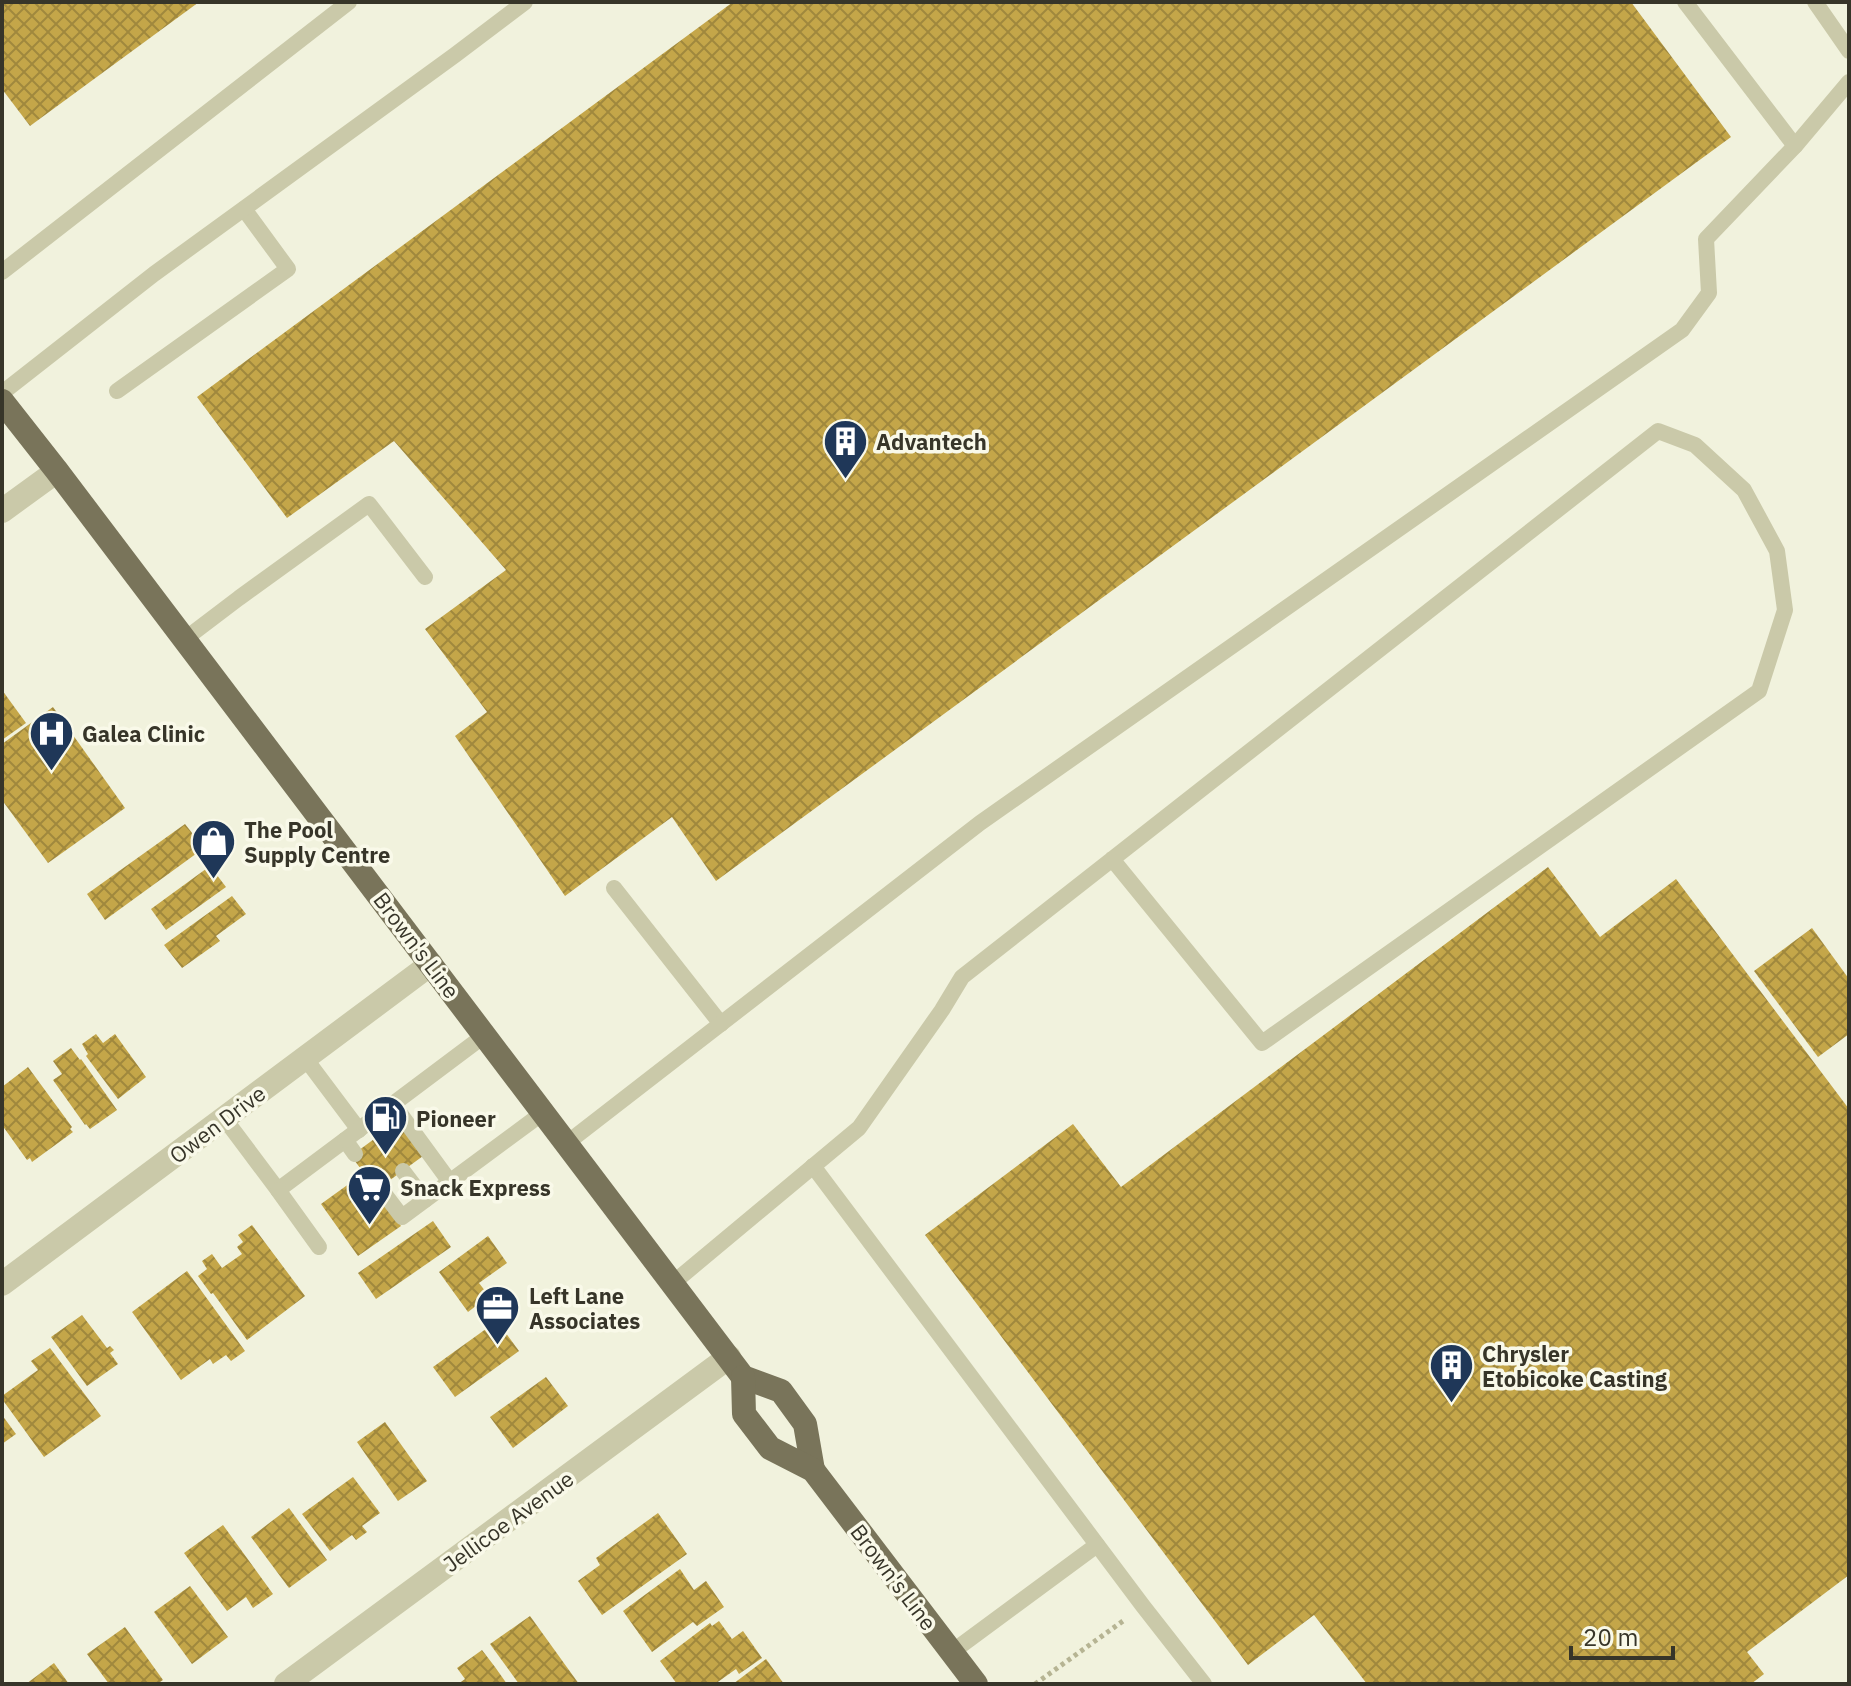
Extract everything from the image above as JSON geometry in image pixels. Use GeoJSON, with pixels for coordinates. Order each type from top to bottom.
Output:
{"type":"FeatureCollection","features":[{"type":"Feature","properties":{"kind":"main road","name":"Brown's Line"},"geometry":{"type":"LineString","coordinates":[[2,401],[736,1367],[781,1391],[805,1424],[813,1470]]}},
{"type":"Feature","properties":{"kind":"main road","name":"Brown's Line"},"geometry":{"type":"LineString","coordinates":[[736,1367],[744,1414],[770,1448],[813,1470],[976,1684]]}},
{"type":"Feature","properties":{"kind":"street"},"geometry":{"type":"LineString","coordinates":[[2,511],[57,471]]}},
{"type":"Feature","properties":{"kind":"street","name":"Owen Drive"},"geometry":{"type":"LineString","coordinates":[[2,1284],[431,964]]}},
{"type":"Feature","properties":{"kind":"street","name":"Jellicoe Avenue"},"geometry":{"type":"LineString","coordinates":[[286,1684],[736,1367]]}},
{"type":"Feature","properties":{"kind":"lane"},"geometry":{"type":"LineString","coordinates":[[2,272],[349,2]]}},
{"type":"Feature","properties":{"kind":"lane"},"geometry":{"type":"LineString","coordinates":[[2,393],[154,274],[525,2]]}},
{"type":"Feature","properties":{"kind":"lane"},"geometry":{"type":"LineString","coordinates":[[1685,2],[1795,146]]}},
{"type":"Feature","properties":{"kind":"lane"},"geometry":{"type":"LineString","coordinates":[[1815,2],[1849,51]]}},
{"type":"Feature","properties":{"kind":"lane"},"geometry":{"type":"LineString","coordinates":[[567,1143],[980,823],[1682,330],[1709,293],[1706,239],[1795,146],[1849,82]]}},
{"type":"Feature","properties":{"kind":"lane"},"geometry":{"type":"LineString","coordinates":[[117,391],[288,269],[244,209]]}},
{"type":"Feature","properties":{"kind":"lane"},"geometry":{"type":"LineString","coordinates":[[673,1283],[859,1128],[962,977],[1112,859],[1658,431],[1695,445],[1744,490],[1777,551],[1785,610],[1759,691],[1262,1043],[1112,859]]}},
{"type":"Feature","properties":{"kind":"lane"},"geometry":{"type":"LineString","coordinates":[[185,639],[369,504],[425,577]]}},
{"type":"Feature","properties":{"kind":"lane"},"geometry":{"type":"LineString","coordinates":[[614,888],[721,1024]]}},
{"type":"Feature","properties":{"kind":"lane"},"geometry":{"type":"LineString","coordinates":[[278,1190],[350,1147],[393,1104],[485,1035]]}},
{"type":"Feature","properties":{"kind":"lane"},"geometry":{"type":"LineString","coordinates":[[305,1058],[368,1130]]}},
{"type":"Feature","properties":{"kind":"lane"},"geometry":{"type":"LineString","coordinates":[[393,1104],[450,1182]]}},
{"type":"Feature","properties":{"kind":"lane"},"geometry":{"type":"LineString","coordinates":[[380,1188],[402,1217],[544,1112]]}},
{"type":"Feature","properties":{"kind":"lane"},"geometry":{"type":"LineString","coordinates":[[224,1118],[319,1247]]}},
{"type":"Feature","properties":{"kind":"lane"},"geometry":{"type":"LineString","coordinates":[[813,1166],[1204,1684]]}},
{"type":"Feature","properties":{"kind":"lane"},"geometry":{"type":"LineString","coordinates":[[403,1171],[425,1200]]}},
{"type":"Feature","properties":{"kind":"lane"},"geometry":{"type":"LineString","coordinates":[[952,1652],[1097,1545]]}},
{"type":"Feature","properties":{"kind":"path"},"geometry":{"type":"LineString","coordinates":[[1035,1684],[1143,1606]]}},
{"type":"Feature","properties":{"kind":"building"},"geometry":{"type":"Polygon","coordinates":[[[2,2],[199,2],[30,126],[2,89],[2,2]]]}},
{"type":"Feature","properties":{"kind":"building","name":"Advantech"},"geometry":{"type":"Polygon","coordinates":[[[733,2],[1631,2],[1731,137],[716,881],[672,817],[565,896],[455,736],[487,712],[425,629],[506,570],[394,441],[287,518],[197,397],[733,2]]]}},
{"type":"Feature","properties":{"kind":"building"},"geometry":{"type":"Polygon","coordinates":[[[2,690],[26,723],[2,740],[2,690]]]}},
{"type":"Feature","properties":{"kind":"building","name":"Galea Clinic"},"geometry":{"type":"Polygon","coordinates":[[[53,707],[125,808],[48,863],[2,800],[2,744],[53,707]]]}},
{"type":"Feature","properties":{"kind":"building"},"geometry":{"type":"Polygon","coordinates":[[[185,824],[204,848],[105,920],[87,894],[185,824]]]}},
{"type":"Feature","properties":{"kind":"building"},"geometry":{"type":"Polygon","coordinates":[[[210,866],[226,887],[166,930],[151,909],[210,866]]]}},
{"type":"Feature","properties":{"kind":"building","name":"Chrysler Etobicoke Casting"},"geometry":{"type":"Polygon","coordinates":[[[1548,867],[1600,937],[1676,879],[1849,1109],[1849,1575],[1747,1652],[1764,1674],[1751,1684],[1367,1684],[1314,1615],[1248,1665],[925,1235],[1073,1124],[1121,1187],[1548,867]]]}},
{"type":"Feature","properties":{"kind":"building"},"geometry":{"type":"Polygon","coordinates":[[[232,896],[246,914],[216,936],[220,941],[182,968],[164,945],[232,896]]]}},
{"type":"Feature","properties":{"kind":"building"},"geometry":{"type":"Polygon","coordinates":[[[1812,928],[1849,979],[1849,1034],[1818,1057],[1754,971],[1812,928]]]}},
{"type":"Feature","properties":{"kind":"building"},"geometry":{"type":"Polygon","coordinates":[[[96,1034],[103,1043],[115,1034],[146,1077],[118,1099],[86,1056],[88,1054],[82,1044],[96,1034]]]}},
{"type":"Feature","properties":{"kind":"building"},"geometry":{"type":"Polygon","coordinates":[[[71,1048],[117,1110],[90,1129],[53,1080],[62,1074],[53,1061],[71,1048]]]}},
{"type":"Feature","properties":{"kind":"building"},"geometry":{"type":"Polygon","coordinates":[[[28,1067],[73,1132],[32,1162],[30,1158],[27,1160],[2,1125],[2,1087],[28,1067]]]}},
{"type":"Feature","properties":{"kind":"building"},"geometry":{"type":"Polygon","coordinates":[[[400,1120],[423,1156],[375,1191],[401,1226],[358,1256],[321,1204],[364,1173],[351,1156],[400,1120]]]}},
{"type":"Feature","properties":{"kind":"building"},"geometry":{"type":"Polygon","coordinates":[[[433,1221],[451,1247],[376,1299],[358,1273],[433,1221]]]}},
{"type":"Feature","properties":{"kind":"building"},"geometry":{"type":"Polygon","coordinates":[[[252,1225],[305,1296],[247,1340],[198,1276],[207,1269],[202,1261],[212,1254],[222,1268],[242,1254],[237,1247],[243,1242],[238,1235],[252,1225]]]}},
{"type":"Feature","properties":{"kind":"building"},"geometry":{"type":"Polygon","coordinates":[[[488,1236],[507,1263],[479,1283],[489,1296],[468,1312],[439,1272],[488,1236]]]}},
{"type":"Feature","properties":{"kind":"building"},"geometry":{"type":"Polygon","coordinates":[[[187,1271],[245,1351],[231,1361],[226,1355],[213,1364],[210,1359],[181,1380],[132,1312],[187,1271]]]}},
{"type":"Feature","properties":{"kind":"building"},"geometry":{"type":"Polygon","coordinates":[[[82,1315],[107,1348],[110,1346],[114,1350],[110,1353],[118,1364],[87,1386],[51,1337],[82,1315]]]}},
{"type":"Feature","properties":{"kind":"building"},"geometry":{"type":"Polygon","coordinates":[[[497,1321],[519,1351],[455,1397],[433,1367],[497,1321]]]}},
{"type":"Feature","properties":{"kind":"building"},"geometry":{"type":"Polygon","coordinates":[[[50,1348],[101,1416],[44,1457],[2,1396],[38,1370],[31,1361],[50,1348]]]}},
{"type":"Feature","properties":{"kind":"building"},"geometry":{"type":"Polygon","coordinates":[[[546,1377],[568,1406],[513,1448],[490,1417],[546,1377]]]}},
{"type":"Feature","properties":{"kind":"building"},"geometry":{"type":"Polygon","coordinates":[[[2,1415],[16,1434],[2,1444],[2,1415]]]}},
{"type":"Feature","properties":{"kind":"building"},"geometry":{"type":"Polygon","coordinates":[[[385,1422],[427,1481],[398,1501],[357,1442],[385,1422]]]}},
{"type":"Feature","properties":{"kind":"building"},"geometry":{"type":"Polygon","coordinates":[[[353,1477],[380,1513],[362,1526],[367,1532],[356,1540],[352,1535],[330,1551],[302,1514],[353,1477]]]}},
{"type":"Feature","properties":{"kind":"building"},"geometry":{"type":"Polygon","coordinates":[[[289,1508],[327,1560],[289,1588],[251,1537],[289,1508]]]}},
{"type":"Feature","properties":{"kind":"building"},"geometry":{"type":"Polygon","coordinates":[[[658,1513],[687,1554],[602,1615],[578,1581],[600,1565],[596,1558],[658,1513]]]}},
{"type":"Feature","properties":{"kind":"building"},"geometry":{"type":"Polygon","coordinates":[[[223,1525],[273,1594],[253,1608],[246,1597],[227,1611],[184,1553],[223,1525]]]}},
{"type":"Feature","properties":{"kind":"building"},"geometry":{"type":"Polygon","coordinates":[[[680,1569],[694,1590],[706,1581],[724,1607],[697,1626],[693,1622],[652,1652],[623,1611],[680,1569]]]}},
{"type":"Feature","properties":{"kind":"building"},"geometry":{"type":"Polygon","coordinates":[[[190,1586],[228,1637],[192,1664],[154,1612],[190,1586]]]}},
{"type":"Feature","properties":{"kind":"building"},"geometry":{"type":"Polygon","coordinates":[[[530,1616],[579,1684],[519,1684],[490,1644],[530,1616]]]}},
{"type":"Feature","properties":{"kind":"building"},"geometry":{"type":"Polygon","coordinates":[[[719,1621],[732,1639],[743,1631],[762,1658],[739,1674],[736,1669],[715,1684],[677,1684],[660,1661],[710,1623],[712,1626],[719,1621]]]}},
{"type":"Feature","properties":{"kind":"building"},"geometry":{"type":"Polygon","coordinates":[[[125,1627],[163,1680],[157,1684],[109,1684],[87,1654],[125,1627]]]}},
{"type":"Feature","properties":{"kind":"building"},"geometry":{"type":"Polygon","coordinates":[[[482,1650],[507,1684],[458,1684],[465,1679],[457,1668],[482,1650]]]}},
{"type":"Feature","properties":{"kind":"building"},"geometry":{"type":"Polygon","coordinates":[[[766,1659],[784,1684],[733,1684],[766,1659]]]}},
{"type":"Feature","properties":{"kind":"building"},"geometry":{"type":"Polygon","coordinates":[[[54,1663],[69,1684],[26,1684],[54,1663]]]}},
{"type":"Feature","properties":{"kind":"place","name":"Advantech"},"geometry":{"type":"Point","coordinates":[845,480]}},
{"type":"Feature","properties":{"kind":"place","name":"Galea Clinic"},"geometry":{"type":"Point","coordinates":[51,772]}},
{"type":"Feature","properties":{"kind":"place","name":"The Pool Supply Centre"},"geometry":{"type":"Point","coordinates":[213,881]}},
{"type":"Feature","properties":{"kind":"place","name":"Pioneer"},"geometry":{"type":"Point","coordinates":[385,1157]}},
{"type":"Feature","properties":{"kind":"place","name":"Snack Express"},"geometry":{"type":"Point","coordinates":[369,1226]}},
{"type":"Feature","properties":{"kind":"place","name":"Left Lane Associates"},"geometry":{"type":"Point","coordinates":[498,1347]}},
{"type":"Feature","properties":{"kind":"place","name":"Chrysler Etobicoke Casting"},"geometry":{"type":"Point","coordinates":[1451,1405]}}]}
